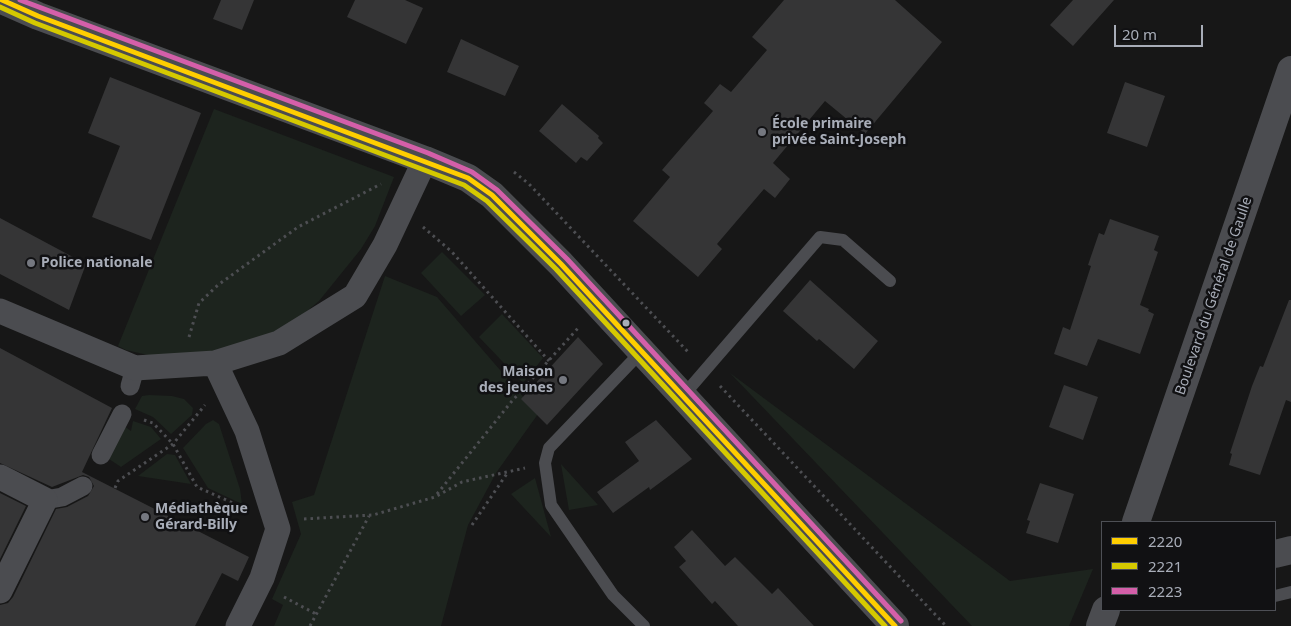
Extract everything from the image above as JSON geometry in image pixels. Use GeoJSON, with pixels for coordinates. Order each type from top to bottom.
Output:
{"type":"FeatureCollection","features":[{"type":"Feature","properties":{"kind":"street"},"geometry":{"type":"LineString","coordinates":[[2,0],[38,16],[425,160],[468,178],[492,195],[561,264],[895,626]]}},
{"type":"Feature","properties":{"kind":"street","name":"Boulevard du Général de Gaulle"},"geometry":{"type":"LineString","coordinates":[[1136,521],[1291,70]]}},
{"type":"Feature","properties":{"kind":"street"},"geometry":{"type":"LineString","coordinates":[[0,310],[132,377],[215,363],[279,343],[355,296],[385,245],[425,160]]}},
{"type":"Feature","properties":{"kind":"street"},"geometry":{"type":"LineString","coordinates":[[215,363],[247,431],[278,529],[262,578],[238,626]]}},
{"type":"Feature","properties":{"kind":"street"},"geometry":{"type":"LineString","coordinates":[[101,455],[122,414]]}},
{"type":"Feature","properties":{"kind":"street"},"geometry":{"type":"LineString","coordinates":[[0,477],[45,500],[62,497],[83,486]]}},
{"type":"Feature","properties":{"kind":"street"},"geometry":{"type":"LineString","coordinates":[[0,591],[45,500]]}},
{"type":"Feature","properties":{"kind":"street"},"geometry":{"type":"LineString","coordinates":[[1276,554],[1291,550]]}},
{"type":"Feature","properties":{"kind":"street"},"geometry":{"type":"LineString","coordinates":[[1100,626],[1106,611]]}},
{"type":"Feature","properties":{"kind":"lane"},"geometry":{"type":"LineString","coordinates":[[682,396],[820,238],[843,240],[890,281]]}},
{"type":"Feature","properties":{"kind":"lane"},"geometry":{"type":"LineString","coordinates":[[641,352],[549,448],[545,463],[552,505],[613,595],[644,626]]}},
{"type":"Feature","properties":{"kind":"lane"},"geometry":{"type":"LineString","coordinates":[[1276,596],[1291,592]]}},
{"type":"Feature","properties":{"kind":"path"},"geometry":{"type":"LineString","coordinates":[[186,344],[199,303],[218,285],[298,228],[383,183],[402,208],[452,252],[549,361]]}},
{"type":"Feature","properties":{"kind":"path"},"geometry":{"type":"LineString","coordinates":[[435,497],[512,401],[598,305]]}},
{"type":"Feature","properties":{"kind":"path"},"geometry":{"type":"LineString","coordinates":[[115,488],[118,481],[173,444],[207,402]]}},
{"type":"Feature","properties":{"kind":"path"},"geometry":{"type":"LineString","coordinates":[[122,414],[153,423],[173,444],[197,487],[248,510],[278,529]]}},
{"type":"Feature","properties":{"kind":"path"},"geometry":{"type":"LineString","coordinates":[[267,498],[303,519],[370,515],[435,497],[462,482],[545,463]]}},
{"type":"Feature","properties":{"kind":"path"},"geometry":{"type":"LineString","coordinates":[[472,525],[508,471]]}},
{"type":"Feature","properties":{"kind":"path"},"geometry":{"type":"LineString","coordinates":[[310,626],[370,515]]}},
{"type":"Feature","properties":{"kind":"path"},"geometry":{"type":"LineString","coordinates":[[284,597],[316,614]]}},
{"type":"Feature","properties":{"kind":"shaded area"},"geometry":{"type":"Polygon","coordinates":[[[214,109],[394,177],[375,226],[361,249],[319,301],[294,322],[233,352],[152,356],[126,350],[118,346],[214,109]]]}},
{"type":"Feature","properties":{"kind":"shaded area"},"geometry":{"type":"Polygon","coordinates":[[[442,252],[485,295],[461,316],[421,273],[442,252]]]}},
{"type":"Feature","properties":{"kind":"shaded area"},"geometry":{"type":"Polygon","coordinates":[[[385,276],[437,297],[538,414],[496,473],[468,525],[441,626],[274,626],[283,605],[272,599],[301,534],[292,502],[314,495],[385,276]]]}},
{"type":"Feature","properties":{"kind":"shaded area"},"geometry":{"type":"Polygon","coordinates":[[[502,314],[543,358],[523,383],[479,337],[502,314]]]}},
{"type":"Feature","properties":{"kind":"shaded area"},"geometry":{"type":"Polygon","coordinates":[[[730,373],[1010,581],[1093,569],[1069,626],[972,626],[730,373]]]}},
{"type":"Feature","properties":{"kind":"shaded area"},"geometry":{"type":"Polygon","coordinates":[[[142,396],[172,396],[184,399],[193,408],[192,415],[171,434],[153,417],[135,409],[142,396]]]}},
{"type":"Feature","properties":{"kind":"shaded area"},"geometry":{"type":"Polygon","coordinates":[[[213,420],[219,424],[240,489],[242,504],[208,488],[183,448],[206,424],[213,420]]]}},
{"type":"Feature","properties":{"kind":"shaded area"},"geometry":{"type":"Polygon","coordinates":[[[133,421],[151,427],[161,439],[121,467],[109,459],[124,426],[131,431],[133,421]]]}},
{"type":"Feature","properties":{"kind":"shaded area"},"geometry":{"type":"Polygon","coordinates":[[[167,454],[175,455],[191,484],[138,476],[167,454]]]}},
{"type":"Feature","properties":{"kind":"shaded area"},"geometry":{"type":"Polygon","coordinates":[[[561,464],[598,505],[569,510],[561,464]]]}},
{"type":"Feature","properties":{"kind":"shaded area"},"geometry":{"type":"Polygon","coordinates":[[[535,478],[551,537],[511,494],[535,478]]]}},
{"type":"Feature","properties":{"kind":"building"},"geometry":{"type":"Polygon","coordinates":[[[221,0],[254,0],[242,30],[213,19],[221,0]]]}},
{"type":"Feature","properties":{"kind":"building"},"geometry":{"type":"Polygon","coordinates":[[[355,0],[405,0],[423,8],[406,44],[347,17],[355,0]]]}},
{"type":"Feature","properties":{"kind":"building"},"geometry":{"type":"Polygon","coordinates":[[[784,0],[895,0],[942,42],[865,134],[825,101],[773,163],[790,179],[775,198],[764,189],[717,244],[722,249],[698,277],[633,221],[670,177],[662,170],[713,111],[704,103],[720,84],[731,92],[767,50],[752,37],[784,0]]]}},
{"type":"Feature","properties":{"kind":"building"},"geometry":{"type":"Polygon","coordinates":[[[1073,0],[1114,0],[1073,46],[1050,25],[1073,0]]]}},
{"type":"Feature","properties":{"kind":"building"},"geometry":{"type":"Polygon","coordinates":[[[461,39],[519,66],[505,96],[447,72],[461,39]]]}},
{"type":"Feature","properties":{"kind":"building"},"geometry":{"type":"Polygon","coordinates":[[[110,77],[201,113],[151,240],[92,217],[120,146],[88,133],[110,77]]]}},
{"type":"Feature","properties":{"kind":"building"},"geometry":{"type":"Polygon","coordinates":[[[1125,82],[1165,96],[1147,147],[1107,133],[1125,82]]]}},
{"type":"Feature","properties":{"kind":"building"},"geometry":{"type":"Polygon","coordinates":[[[562,104],[599,136],[598,138],[603,143],[587,161],[581,157],[576,163],[539,131],[562,104]]]}},
{"type":"Feature","properties":{"kind":"building"},"geometry":{"type":"Polygon","coordinates":[[[0,218],[86,264],[69,310],[0,274],[0,218]]]}},
{"type":"Feature","properties":{"kind":"building"},"geometry":{"type":"Polygon","coordinates":[[[1110,219],[1159,236],[1154,250],[1158,252],[1140,305],[1149,309],[1148,311],[1154,314],[1140,354],[1098,339],[1087,366],[1054,354],[1063,327],[1070,330],[1091,266],[1088,265],[1099,233],[1104,235],[1110,219]]]}},
{"type":"Feature","properties":{"kind":"building"},"geometry":{"type":"Polygon","coordinates":[[[810,280],[878,341],[854,369],[819,339],[817,341],[783,311],[810,280]]]}},
{"type":"Feature","properties":{"kind":"building"},"geometry":{"type":"Polygon","coordinates":[[[1289,300],[1291,300],[1291,402],[1286,400],[1260,475],[1229,465],[1232,454],[1230,453],[1252,386],[1260,366],[1263,367],[1289,300]]]}},
{"type":"Feature","properties":{"kind":"building","name":"Maison des jeunes"},"geometry":{"type":"Polygon","coordinates":[[[578,337],[603,364],[547,425],[521,399],[578,337]]]}},
{"type":"Feature","properties":{"kind":"building"},"geometry":{"type":"Polygon","coordinates":[[[0,348],[112,408],[82,472],[249,557],[238,581],[222,573],[195,626],[0,626],[0,605],[8,603],[13,597],[56,509],[67,507],[88,496],[94,486],[89,477],[83,475],[52,487],[0,463],[0,348]]]}},
{"type":"Feature","properties":{"kind":"building"},"geometry":{"type":"Polygon","coordinates":[[[1064,385],[1098,397],[1083,440],[1049,427],[1064,385]]]}},
{"type":"Feature","properties":{"kind":"building"},"geometry":{"type":"Polygon","coordinates":[[[656,420],[692,459],[650,490],[649,487],[613,513],[597,492],[639,461],[625,442],[656,420]]]}},
{"type":"Feature","properties":{"kind":"building"},"geometry":{"type":"Polygon","coordinates":[[[1040,483],[1074,494],[1058,543],[1026,533],[1030,521],[1027,520],[1040,483]]]}},
{"type":"Feature","properties":{"kind":"building"},"geometry":{"type":"Polygon","coordinates":[[[0,493],[26,506],[0,559],[0,493]]]}},
{"type":"Feature","properties":{"kind":"building"},"geometry":{"type":"Polygon","coordinates":[[[692,530],[725,566],[735,557],[772,594],[778,588],[814,626],[738,626],[715,601],[712,604],[679,567],[686,561],[674,547],[692,530]]]}},
{"type":"Feature","properties":{"kind":"transit line","name":"2220"},"geometry":{"type":"LineString","coordinates":[[2,0],[38,16],[468,178],[492,195],[561,264],[895,626]]}},
{"type":"Feature","properties":{"kind":"transit line","name":"2223"},"geometry":{"type":"LineString","coordinates":[[20,0],[428,153],[472,172],[497,190],[567,259],[901,621]]}},
{"type":"Feature","properties":{"kind":"transit line","name":"2221"},"geometry":{"type":"LineString","coordinates":[[0,7],[35,23],[464,185],[487,201],[556,269],[885,626]]}},
{"type":"Feature","properties":{"kind":"place","name":"École primaire privée Saint-Joseph"},"geometry":{"type":"Point","coordinates":[762,132]}},
{"type":"Feature","properties":{"kind":"place","name":"Police nationale"},"geometry":{"type":"Point","coordinates":[31,263]}},
{"type":"Feature","properties":{"kind":"place","name":"Maison des jeunes"},"geometry":{"type":"Point","coordinates":[563,380]}},
{"type":"Feature","properties":{"kind":"place","name":"Médiathèque Gérard-Billy"},"geometry":{"type":"Point","coordinates":[145,517]}}]}
